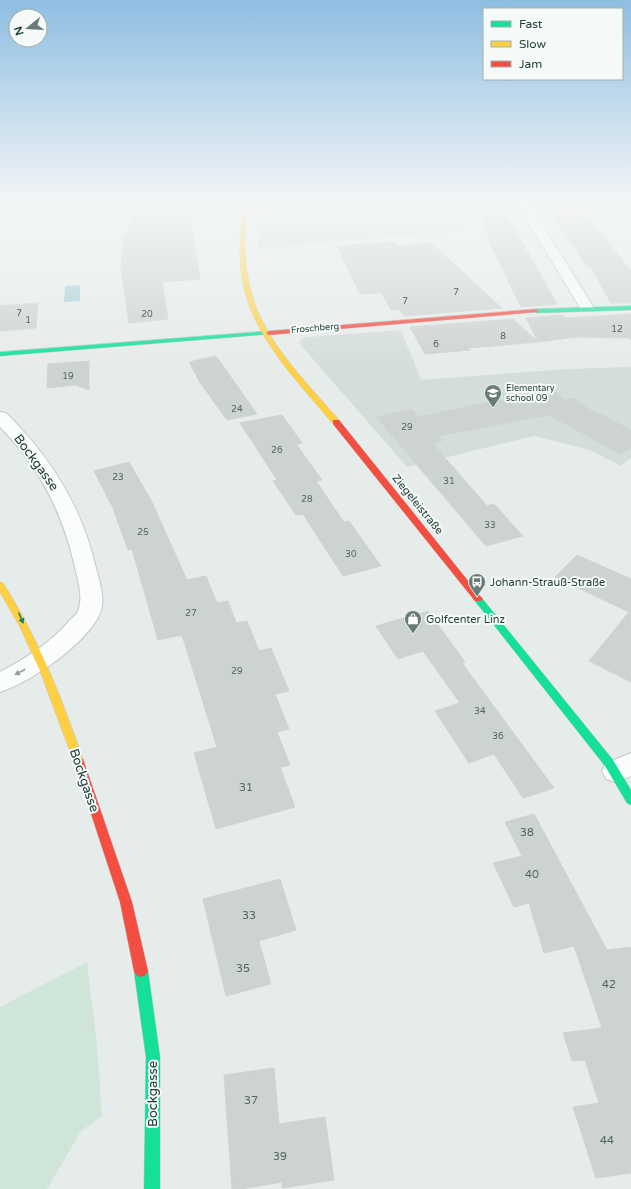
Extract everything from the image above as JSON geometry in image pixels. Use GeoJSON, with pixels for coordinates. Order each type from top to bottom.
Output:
{"type":"FeatureCollection","features":[{"type":"Feature","properties":{"kind":"street","name":"Ziegeleistraße"},"geometry":{"type":"LineString","coordinates":[[243,257],[245,286],[252,308],[266,333],[623,768],[631,800]]}},
{"type":"Feature","properties":{"kind":"street"},"geometry":{"type":"LineString","coordinates":[[556,257],[587,308]]}},
{"type":"Feature","properties":{"kind":"street","name":"Froschberg"},"geometry":{"type":"LineString","coordinates":[[0,354],[587,308],[631,308]]}},
{"type":"Feature","properties":{"kind":"street","name":"Bockgasse"},"geometry":{"type":"LineString","coordinates":[[0,417],[20,435],[60,493],[74,522],[85,559],[92,596],[89,613],[76,630],[64,642],[40,661],[56,696],[126,902],[143,979],[152,1058],[152,1189]]}},
{"type":"Feature","properties":{"kind":"street"},"geometry":{"type":"LineString","coordinates":[[0,585],[18,612],[40,661],[0,683]]}},
{"type":"Feature","properties":{"kind":"shaded area","name":"Elementary school 09"},"geometry":{"type":"Polygon","coordinates":[[[401,330],[421,380],[566,369],[631,367],[631,458],[621,466],[587,449],[534,436],[407,467],[299,343],[302,338],[308,337],[401,330]]]}},
{"type":"Feature","properties":{"kind":"green space"},"geometry":{"type":"Polygon","coordinates":[[[87,962],[97,1046],[102,1116],[81,1131],[47,1189],[0,1189],[0,1007],[87,962]]]}},
{"type":"Feature","properties":{"kind":"water"},"geometry":{"type":"Polygon","coordinates":[[[80,285],[80,301],[64,302],[65,286],[80,285]]]}},
{"type":"Feature","properties":{"kind":"building"},"geometry":{"type":"Polygon","coordinates":[[[122,257],[197,257],[200,279],[162,282],[168,319],[129,323],[121,268],[122,257]]]}},
{"type":"Feature","properties":{"kind":"building"},"geometry":{"type":"Polygon","coordinates":[[[343,257],[447,257],[502,308],[404,316],[400,309],[391,310],[382,293],[360,294],[343,257]]]}},
{"type":"Feature","properties":{"kind":"building"},"geometry":{"type":"Polygon","coordinates":[[[497,257],[531,257],[557,304],[521,307],[497,257]]]}},
{"type":"Feature","properties":{"kind":"building"},"geometry":{"type":"Polygon","coordinates":[[[581,257],[620,257],[631,271],[631,303],[611,303],[591,267],[587,267],[581,257]]]}},
{"type":"Feature","properties":{"kind":"building"},"geometry":{"type":"Polygon","coordinates":[[[38,303],[36,328],[0,331],[0,306],[38,303]]]}},
{"type":"Feature","properties":{"kind":"building"},"geometry":{"type":"Polygon","coordinates":[[[631,314],[631,340],[630,338],[576,337],[538,342],[526,318],[563,315],[565,318],[631,314]]]}},
{"type":"Feature","properties":{"kind":"building"},"geometry":{"type":"Polygon","coordinates":[[[513,319],[538,342],[468,348],[470,350],[425,354],[410,327],[513,319]]]}},
{"type":"Feature","properties":{"kind":"building"},"geometry":{"type":"Polygon","coordinates":[[[216,356],[257,414],[227,420],[201,384],[189,362],[216,356]]]}},
{"type":"Feature","properties":{"kind":"building"},"geometry":{"type":"Polygon","coordinates":[[[89,361],[89,390],[75,385],[47,388],[48,364],[89,361]]]}},
{"type":"Feature","properties":{"kind":"building"},"geometry":{"type":"Polygon","coordinates":[[[556,392],[564,400],[574,398],[592,412],[595,411],[631,430],[631,448],[620,454],[549,415],[438,436],[442,441],[433,444],[487,506],[494,504],[523,536],[486,546],[376,417],[412,409],[419,417],[490,402],[556,392]]]}},
{"type":"Feature","properties":{"kind":"building"},"geometry":{"type":"Polygon","coordinates":[[[282,415],[302,443],[296,444],[322,480],[316,481],[344,522],[349,521],[381,566],[343,576],[303,514],[296,515],[273,481],[277,480],[240,423],[282,415]]]}},
{"type":"Feature","properties":{"kind":"building"},"geometry":{"type":"Polygon","coordinates":[[[129,462],[151,500],[187,580],[206,576],[217,603],[228,601],[236,623],[247,621],[259,651],[271,648],[289,691],[275,694],[289,729],[277,732],[290,765],[280,767],[295,807],[216,829],[194,753],[217,747],[182,635],[158,640],[132,549],[128,550],[113,508],[94,471],[129,462]]]}},
{"type":"Feature","properties":{"kind":"building"},"geometry":{"type":"Polygon","coordinates":[[[577,555],[631,579],[631,682],[589,661],[629,612],[555,577],[577,555]]]}},
{"type":"Feature","properties":{"kind":"building"},"geometry":{"type":"Polygon","coordinates":[[[428,611],[465,662],[462,663],[554,788],[523,798],[494,754],[469,763],[435,711],[460,703],[423,651],[398,659],[376,626],[428,611]]]}},
{"type":"Feature","properties":{"kind":"building"},"geometry":{"type":"Polygon","coordinates":[[[534,814],[607,950],[631,947],[631,1173],[596,1178],[573,1107],[599,1103],[585,1060],[572,1061],[563,1033],[602,1028],[574,946],[544,953],[529,903],[514,907],[493,863],[522,856],[505,822],[534,814]]]}},
{"type":"Feature","properties":{"kind":"building"},"geometry":{"type":"Polygon","coordinates":[[[280,879],[296,930],[259,941],[271,984],[226,996],[203,899],[280,879]]]}},
{"type":"Feature","properties":{"kind":"building"},"geometry":{"type":"Polygon","coordinates":[[[274,1068],[279,1124],[325,1117],[334,1180],[282,1188],[282,1182],[242,1189],[232,1189],[224,1075],[274,1068]]]}},
{"type":"Feature","properties":{"kind":"traffic: fast"},"geometry":{"type":"LineString","coordinates":[[536,311],[631,308]]}},
{"type":"Feature","properties":{"kind":"traffic: fast"},"geometry":{"type":"LineString","coordinates":[[0,354],[269,333]]}},
{"type":"Feature","properties":{"kind":"traffic: fast"},"geometry":{"type":"LineString","coordinates":[[478,599],[609,763],[631,800]]}},
{"type":"Feature","properties":{"kind":"traffic: fast"},"geometry":{"type":"LineString","coordinates":[[141,971],[153,1057],[152,1189]]}},
{"type":"Feature","properties":{"kind":"traffic: slow"},"geometry":{"type":"LineString","coordinates":[[243,257],[245,279],[250,298],[268,337],[295,373],[336,422]]}},
{"type":"Feature","properties":{"kind":"traffic: slow"},"geometry":{"type":"LineString","coordinates":[[0,585],[25,627],[45,671],[79,762]]}},
{"type":"Feature","properties":{"kind":"traffic: jam"},"geometry":{"type":"LineString","coordinates":[[269,333],[536,311]]}},
{"type":"Feature","properties":{"kind":"traffic: jam"},"geometry":{"type":"LineString","coordinates":[[336,422],[478,599]]}},
{"type":"Feature","properties":{"kind":"traffic: jam"},"geometry":{"type":"LineString","coordinates":[[79,762],[126,902],[141,971]]}},
{"type":"Feature","properties":{"kind":"place","name":"Elementary school 09"},"geometry":{"type":"Point","coordinates":[493,408]}},
{"type":"Feature","properties":{"kind":"place","name":"Johann-Strauß-Straße"},"geometry":{"type":"Point","coordinates":[477,597]}},
{"type":"Feature","properties":{"kind":"place","name":"Golfcenter Linz"},"geometry":{"type":"Point","coordinates":[413,634]}}]}
